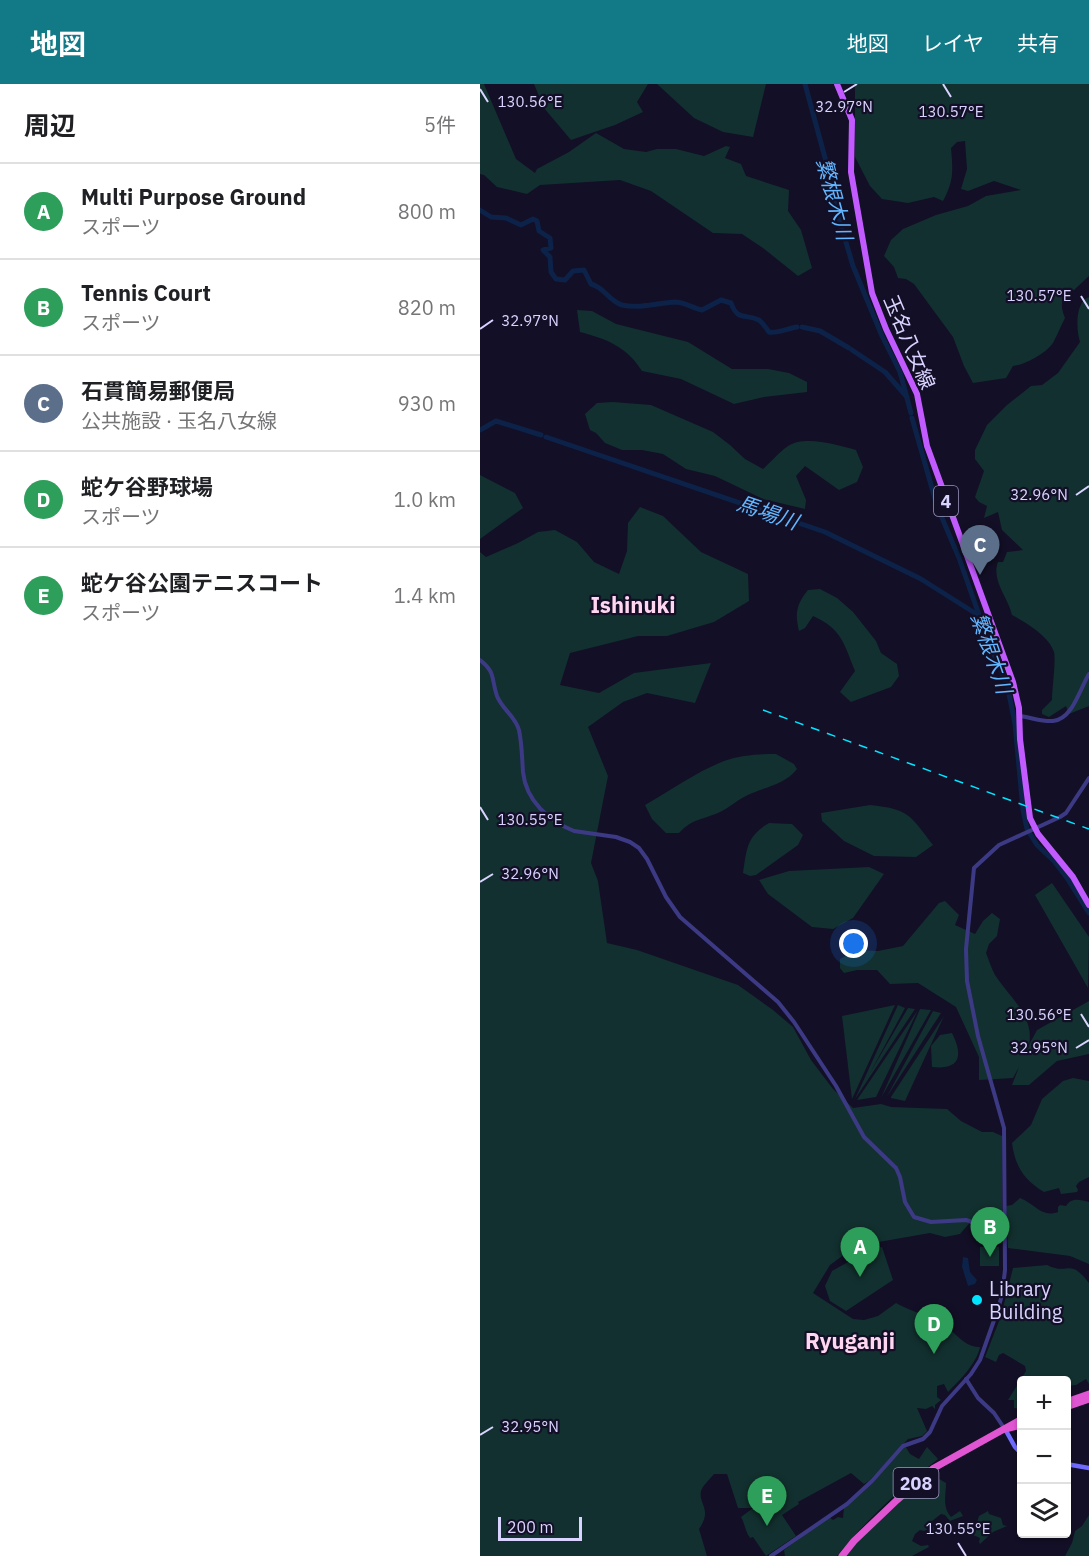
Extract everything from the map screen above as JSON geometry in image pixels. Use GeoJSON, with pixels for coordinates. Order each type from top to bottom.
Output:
{"type":"FeatureCollection","features":[{"type":"Feature","properties":{"kind":"highway"},"geometry":{"type":"LineString","coordinates":[[1071,1400],[1089,1394]]}},
{"type":"Feature","properties":{"kind":"highway"},"geometry":{"type":"LineString","coordinates":[[1071,1405],[1089,1399]]}},
{"type":"Feature","properties":{"kind":"highway","name":"208"},"geometry":{"type":"LineString","coordinates":[[1005,1429],[1017,1421]]}},
{"type":"Feature","properties":{"kind":"highway","name":"208"},"geometry":{"type":"LineString","coordinates":[[842,1556],[871,1524],[934,1468],[1005,1429],[1017,1426]]}},
{"type":"Feature","properties":{"kind":"main road","name":"玉名八女線"},"geometry":{"type":"LineString","coordinates":[[837,84],[852,120],[851,172],[872,293],[886,329],[917,394],[927,446],[1012,682],[1019,716],[1028,810],[1034,830],[1073,877],[1089,905]]}},
{"type":"Feature","properties":{"kind":"main road"},"geometry":{"type":"LineString","coordinates":[[1005,1429],[1017,1449]]}},
{"type":"Feature","properties":{"kind":"main road"},"geometry":{"type":"LineString","coordinates":[[1071,1465],[1089,1467]]}},
{"type":"Feature","properties":{"kind":"street"},"geometry":{"type":"LineString","coordinates":[[480,660],[492,670],[497,696],[514,718],[519,731],[525,782],[536,805],[567,828],[625,840],[643,852],[666,897],[680,917],[765,990],[787,1013],[836,1086],[864,1137],[896,1168],[908,1208],[914,1216],[931,1222],[966,1220],[1004,1232]]}},
{"type":"Feature","properties":{"kind":"street"},"geometry":{"type":"LineString","coordinates":[[1019,716],[1052,721],[1062,718],[1070,710],[1089,674]]}},
{"type":"Feature","properties":{"kind":"street"},"geometry":{"type":"LineString","coordinates":[[771,1556],[847,1504],[903,1446],[922,1439],[933,1428],[942,1406],[980,1359],[1002,1295],[1005,1270],[1004,1128],[978,1036],[967,981],[966,949],[974,868],[999,845],[1053,822],[1066,813],[1089,778]]}},
{"type":"Feature","properties":{"kind":"street"},"geometry":{"type":"LineString","coordinates":[[966,1379],[978,1398],[994,1413],[1005,1429]]}},
{"type":"Feature","properties":{"kind":"green space"},"geometry":{"type":"Polygon","coordinates":[[[480,84],[484,84],[516,159],[535,173],[537,169],[569,152],[596,133],[624,149],[646,152],[657,149],[676,149],[704,156],[726,146],[730,147],[725,158],[741,164],[746,176],[789,190],[788,211],[801,230],[812,268],[798,276],[742,234],[713,233],[651,191],[620,180],[540,185],[527,194],[497,187],[480,174],[480,84]]]}},
{"type":"Feature","properties":{"kind":"green space"},"geometry":{"type":"Polygon","coordinates":[[[534,84],[648,84],[637,102],[643,112],[615,125],[571,140],[544,108],[534,84]]]}},
{"type":"Feature","properties":{"kind":"green space"},"geometry":{"type":"Polygon","coordinates":[[[657,84],[766,84],[753,137],[723,132],[694,118],[657,84]]]}},
{"type":"Feature","properties":{"kind":"green space"},"geometry":{"type":"Polygon","coordinates":[[[855,84],[1089,84],[1089,276],[1074,290],[1068,289],[1062,306],[1065,318],[1051,345],[1036,357],[1013,366],[1006,378],[973,383],[953,337],[914,284],[906,279],[898,278],[894,267],[884,256],[891,240],[903,229],[936,215],[968,206],[986,196],[1021,190],[994,181],[968,191],[961,189],[967,169],[965,141],[957,142],[951,148],[952,176],[943,201],[934,197],[908,203],[882,199],[870,186],[855,157],[855,84]]]}},
{"type":"Feature","properties":{"kind":"green space"},"geometry":{"type":"Polygon","coordinates":[[[1089,297],[1089,706],[1069,714],[1066,706],[1049,717],[1042,714],[1042,710],[1052,700],[1054,652],[1042,635],[1012,615],[998,582],[996,569],[998,562],[1003,562],[1007,552],[1023,550],[1002,530],[998,512],[984,518],[987,506],[975,497],[984,471],[975,459],[975,450],[987,425],[1007,405],[1031,386],[1042,385],[1058,373],[1080,342],[1077,323],[1079,310],[1084,300],[1089,297]]]}},
{"type":"Feature","properties":{"kind":"green space"},"geometry":{"type":"Polygon","coordinates":[[[577,310],[592,311],[616,324],[688,342],[732,369],[768,369],[789,373],[807,382],[807,392],[764,397],[734,404],[681,379],[642,371],[630,356],[616,345],[580,332],[577,310]]]}},
{"type":"Feature","properties":{"kind":"green space"},"geometry":{"type":"Polygon","coordinates":[[[597,403],[651,405],[713,432],[745,459],[763,469],[788,446],[803,441],[822,442],[856,450],[863,467],[857,482],[839,490],[805,466],[796,476],[806,500],[805,509],[763,499],[715,476],[686,469],[663,454],[642,450],[622,450],[605,443],[590,430],[585,414],[597,403]]]}},
{"type":"Feature","properties":{"kind":"green space"},"geometry":{"type":"Polygon","coordinates":[[[480,475],[515,493],[523,508],[480,539],[480,475]]]}},
{"type":"Feature","properties":{"kind":"green space"},"geometry":{"type":"Polygon","coordinates":[[[640,507],[663,516],[701,552],[748,574],[749,601],[714,622],[667,636],[638,636],[570,653],[560,685],[599,693],[634,673],[711,663],[695,703],[647,693],[623,702],[588,727],[608,776],[591,863],[598,881],[607,943],[637,950],[738,985],[793,1027],[811,1060],[833,1089],[853,1108],[881,1104],[891,1107],[947,1109],[961,1121],[982,1132],[993,1132],[1002,1136],[1002,1219],[999,1224],[994,1225],[975,1217],[960,1234],[945,1237],[930,1233],[856,1246],[830,1265],[813,1293],[853,1319],[864,1320],[878,1316],[896,1303],[938,1322],[970,1345],[980,1347],[972,1365],[948,1392],[944,1384],[937,1386],[937,1397],[941,1400],[935,1405],[935,1409],[932,1406],[926,1409],[917,1408],[927,1431],[922,1436],[908,1439],[864,1484],[851,1473],[798,1502],[799,1504],[782,1515],[796,1536],[766,1556],[753,1537],[750,1538],[741,1517],[753,1508],[738,1508],[727,1474],[714,1474],[701,1491],[705,1516],[699,1529],[707,1556],[480,1556],[480,552],[486,557],[538,532],[555,530],[577,542],[594,562],[619,574],[627,551],[628,523],[640,507]]]}},
{"type":"Feature","properties":{"kind":"green space"},"geometry":{"type":"Polygon","coordinates":[[[820,589],[837,598],[853,612],[876,641],[881,653],[897,664],[899,676],[891,687],[851,702],[840,692],[855,671],[841,638],[830,626],[813,616],[805,628],[799,631],[797,614],[804,595],[808,590],[820,589]]]}},
{"type":"Feature","properties":{"kind":"green space"},"geometry":{"type":"Polygon","coordinates":[[[776,754],[794,764],[797,769],[792,775],[779,783],[744,797],[720,812],[694,822],[679,833],[666,833],[652,819],[645,805],[724,761],[750,755],[776,754]]]}},
{"type":"Feature","properties":{"kind":"green space"},"geometry":{"type":"Polygon","coordinates":[[[870,805],[893,809],[908,815],[933,845],[916,857],[874,856],[844,841],[822,821],[821,813],[870,805]]]}},
{"type":"Feature","properties":{"kind":"green space"},"geometry":{"type":"Polygon","coordinates":[[[769,823],[792,824],[803,835],[798,845],[756,875],[750,876],[743,873],[749,843],[756,833],[769,823]]]}},
{"type":"Feature","properties":{"kind":"green space"},"geometry":{"type":"Polygon","coordinates":[[[869,867],[884,874],[853,918],[833,929],[812,927],[768,894],[759,880],[789,871],[869,867]]]}},
{"type":"Feature","properties":{"kind":"green space"},"geometry":{"type":"Polygon","coordinates":[[[1052,883],[1089,937],[1088,988],[1035,895],[1052,883]]]}},
{"type":"Feature","properties":{"kind":"green space"},"geometry":{"type":"Polygon","coordinates":[[[945,901],[959,915],[955,925],[975,934],[983,921],[992,913],[1000,919],[997,936],[989,944],[986,953],[995,975],[1025,1016],[1030,1035],[1029,1045],[1037,1030],[1089,1001],[1089,1054],[1057,1061],[1029,1085],[1012,1085],[1019,1067],[1013,1078],[979,1080],[979,1057],[956,1007],[918,983],[890,984],[877,970],[857,970],[844,973],[840,968],[840,959],[857,950],[878,951],[903,946],[939,903],[945,901]]]}},
{"type":"Feature","properties":{"kind":"green space"},"geometry":{"type":"Polygon","coordinates":[[[895,1005],[852,1099],[842,1016],[895,1005]]]}},
{"type":"Feature","properties":{"kind":"green space"},"geometry":{"type":"Polygon","coordinates":[[[898,1005],[905,1008],[870,1073],[908,1008],[915,1009],[855,1099],[898,1005]]]}},
{"type":"Feature","properties":{"kind":"green space"},"geometry":{"type":"Polygon","coordinates":[[[920,1009],[931,1010],[881,1098],[920,1009]]]}},
{"type":"Feature","properties":{"kind":"green space"},"geometry":{"type":"Polygon","coordinates":[[[918,1010],[876,1097],[857,1100],[918,1010]]]}},
{"type":"Feature","properties":{"kind":"green space"},"geometry":{"type":"Polygon","coordinates":[[[933,1011],[941,1013],[886,1098],[933,1011]]]}},
{"type":"Feature","properties":{"kind":"green space"},"geometry":{"type":"Polygon","coordinates":[[[944,1016],[905,1101],[891,1098],[891,1097],[944,1016]]]}},
{"type":"Feature","properties":{"kind":"green space"},"geometry":{"type":"Polygon","coordinates":[[[952,1033],[958,1048],[957,1059],[949,1066],[932,1067],[931,1046],[940,1035],[952,1033]]]}},
{"type":"Feature","properties":{"kind":"green space"},"geometry":{"type":"Polygon","coordinates":[[[1073,1078],[1089,1081],[1089,1177],[1079,1182],[1076,1186],[1077,1192],[1061,1194],[1059,1188],[1044,1192],[1031,1183],[1022,1172],[1015,1159],[1012,1143],[1031,1125],[1042,1099],[1063,1081],[1073,1078]]]}},
{"type":"Feature","properties":{"kind":"green space"},"geometry":{"type":"Polygon","coordinates":[[[1020,1198],[1047,1213],[1058,1212],[1060,1205],[1066,1206],[1074,1200],[1089,1202],[1089,1264],[1070,1256],[1008,1248],[1006,1206],[1012,1205],[1020,1198]]]}},
{"type":"Feature","properties":{"kind":"green space"},"geometry":{"type":"Polygon","coordinates":[[[882,1247],[893,1280],[846,1311],[830,1301],[825,1286],[832,1271],[871,1249],[882,1247]]]}},
{"type":"Feature","properties":{"kind":"green space"},"geometry":{"type":"Polygon","coordinates":[[[980,1247],[999,1247],[999,1266],[980,1266],[980,1247]]]}},
{"type":"Feature","properties":{"kind":"green space"},"geometry":{"type":"Polygon","coordinates":[[[1047,1265],[1060,1269],[1073,1269],[1089,1283],[1089,1384],[1086,1379],[1071,1386],[1071,1376],[1023,1376],[1026,1371],[1025,1366],[1003,1353],[999,1355],[996,1362],[985,1357],[1001,1316],[1013,1268],[1047,1265]]]}},
{"type":"Feature","properties":{"kind":"green space"},"geometry":{"type":"Polygon","coordinates":[[[1017,1386],[1017,1408],[1014,1408],[1014,1400],[1008,1400],[1017,1386]]]}},
{"type":"Feature","properties":{"kind":"green space"},"geometry":{"type":"Polygon","coordinates":[[[905,1446],[910,1454],[919,1459],[927,1447],[938,1459],[885,1504],[837,1556],[785,1556],[784,1550],[829,1517],[833,1520],[838,1517],[843,1518],[844,1507],[863,1492],[905,1446]]]}},
{"type":"Feature","properties":{"kind":"green space"},"geometry":{"type":"Polygon","coordinates":[[[935,1472],[939,1479],[946,1483],[945,1501],[948,1513],[951,1517],[960,1511],[963,1516],[950,1521],[941,1514],[932,1521],[935,1532],[932,1535],[928,1529],[920,1530],[912,1541],[929,1547],[912,1556],[844,1556],[874,1524],[935,1472]]]}},
{"type":"Feature","properties":{"kind":"green space"},"geometry":{"type":"Polygon","coordinates":[[[988,1511],[989,1514],[1001,1518],[1003,1525],[1007,1526],[993,1532],[980,1544],[980,1538],[973,1535],[979,1516],[988,1511]]]}},
{"type":"Feature","properties":{"kind":"green space"},"geometry":{"type":"Polygon","coordinates":[[[1089,1515],[1089,1556],[1065,1556],[1075,1531],[1082,1526],[1089,1515]]]}},
{"type":"Feature","properties":{"kind":"water"},"geometry":{"type":"Polygon","coordinates":[[[963,1257],[968,1258],[970,1272],[977,1280],[975,1284],[968,1286],[962,1267],[963,1257]]]}},
{"type":"Feature","properties":{"kind":"waterway","name":"繁根木川"},"geometry":{"type":"LineString","coordinates":[[805,84],[853,266],[882,336],[900,372],[911,413]]}},
{"type":"Feature","properties":{"kind":"waterway"},"geometry":{"type":"LineString","coordinates":[[480,210],[491,217],[506,218],[521,225],[533,219],[537,221],[539,231],[550,238],[551,248],[543,250],[550,257],[551,272],[556,279],[565,280],[573,271],[584,270],[591,284],[622,305],[642,306],[675,302],[702,310],[721,300],[731,303],[739,315],[759,320],[769,332],[797,327]]}},
{"type":"Feature","properties":{"kind":"waterway"},"geometry":{"type":"LineString","coordinates":[[802,327],[820,331],[849,348]]}},
{"type":"Feature","properties":{"kind":"waterway"},"geometry":{"type":"LineString","coordinates":[[852,350],[885,372],[907,397]]}},
{"type":"Feature","properties":{"kind":"waterway","name":"繁根木川"},"geometry":{"type":"LineString","coordinates":[[912,418],[937,506],[959,558],[990,646],[1007,684],[1015,724],[1023,810],[1027,829],[1037,845],[1054,861],[1067,878],[1089,913]]}},
{"type":"Feature","properties":{"kind":"waterway","name":"馬場川"},"geometry":{"type":"LineString","coordinates":[[480,430],[496,421],[541,435]]}},
{"type":"Feature","properties":{"kind":"waterway","name":"馬場川"},"geometry":{"type":"LineString","coordinates":[[546,437],[825,532],[921,579],[978,615]]}},
{"type":"Feature","properties":{"kind":"railway"},"geometry":{"type":"LineString","coordinates":[[763,710],[1089,829]]}},
{"type":"Feature","properties":{"kind":"place","name":"石貫簡易郵便局"},"geometry":{"type":"Point","coordinates":[980,575]}},
{"type":"Feature","properties":{"kind":"place","name":"Tennis Court"},"geometry":{"type":"Point","coordinates":[990,1257]}},
{"type":"Feature","properties":{"kind":"place","name":"Multi Purpose Ground"},"geometry":{"type":"Point","coordinates":[860,1277]}},
{"type":"Feature","properties":{"kind":"place","name":"Library Building"},"geometry":{"type":"Point","coordinates":[977,1300]}},
{"type":"Feature","properties":{"kind":"place","name":"蛇ケ谷野球場"},"geometry":{"type":"Point","coordinates":[934,1354]}},
{"type":"Feature","properties":{"kind":"place","name":"蛇ケ谷公園テニスコート"},"geometry":{"type":"Point","coordinates":[767,1526]}},
{"type":"Feature","properties":{"kind":"district","name":"Ishinuki"},"geometry":{"type":"Point","coordinates":[633,604]}},
{"type":"Feature","properties":{"kind":"district","name":"Ryuganji"},"geometry":{"type":"Point","coordinates":[850,1340]}}]}
